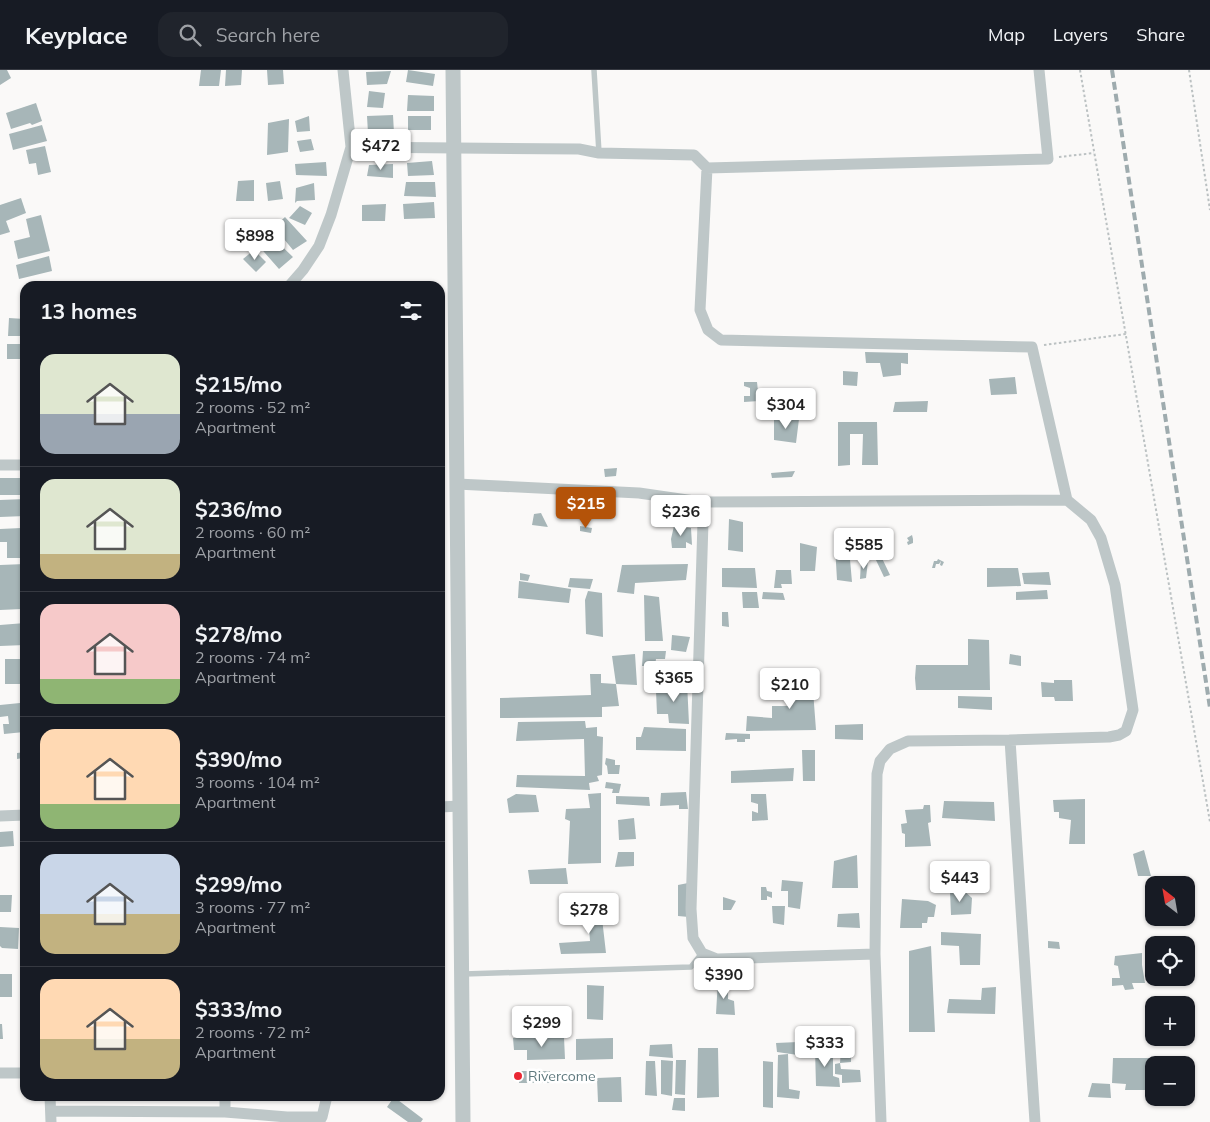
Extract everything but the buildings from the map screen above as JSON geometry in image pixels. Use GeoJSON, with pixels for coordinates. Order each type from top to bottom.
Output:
{"type":"FeatureCollection","features":[{"type":"Feature","properties":{"kind":"street"},"geometry":{"type":"LineString","coordinates":[[293,281],[319,246],[331,215],[351,147],[343,70]]}},
{"type":"Feature","properties":{"kind":"street"},"geometry":{"type":"LineString","coordinates":[[453,70],[463,1122]]}},
{"type":"Feature","properties":{"kind":"street"},"geometry":{"type":"LineString","coordinates":[[351,147],[579,149],[599,153],[694,155],[707,168],[1048,158],[1040,70]]}},
{"type":"Feature","properties":{"kind":"street"},"geometry":{"type":"LineString","coordinates":[[707,168],[700,310],[708,330],[721,340],[1032,347],[1067,500],[1091,520],[1101,538],[1115,585],[1133,710],[1126,732],[1109,737],[908,741],[890,749],[880,761],[876,774],[875,954],[881,1122]]}},
{"type":"Feature","properties":{"kind":"street"},"geometry":{"type":"LineString","coordinates":[[0,465],[20,465]]}},
{"type":"Feature","properties":{"kind":"street"},"geometry":{"type":"LineString","coordinates":[[457,484],[631,492],[701,502],[1067,500]]}},
{"type":"Feature","properties":{"kind":"street"},"geometry":{"type":"LineString","coordinates":[[701,502],[703,522],[690,909],[693,938],[702,953],[717,959],[875,954]]}},
{"type":"Feature","properties":{"kind":"street"},"geometry":{"type":"LineString","coordinates":[[1010,740],[1035,1122]]}},
{"type":"Feature","properties":{"kind":"street"},"geometry":{"type":"LineString","coordinates":[[445,807],[460,806]]}},
{"type":"Feature","properties":{"kind":"street"},"geometry":{"type":"LineString","coordinates":[[0,816],[20,815]]}},
{"type":"Feature","properties":{"kind":"street"},"geometry":{"type":"LineString","coordinates":[[0,1073],[20,1073]]}},
{"type":"Feature","properties":{"kind":"street"},"geometry":{"type":"LineString","coordinates":[[50,1101],[51,1117],[225,1112],[321,1120],[326,1101]]}},
{"type":"Feature","properties":{"kind":"street"},"geometry":{"type":"LineString","coordinates":[[225,1101],[225,1112]]}},
{"type":"Feature","properties":{"kind":"lane"},"geometry":{"type":"LineString","coordinates":[[594,70],[599,153]]}},
{"type":"Feature","properties":{"kind":"lane"},"geometry":{"type":"LineString","coordinates":[[462,974],[691,967],[702,953]]}},
{"type":"Feature","properties":{"kind":"path"},"geometry":{"type":"LineString","coordinates":[[1080,70],[1210,822]]}},
{"type":"Feature","properties":{"kind":"path"},"geometry":{"type":"LineString","coordinates":[[1189,70],[1210,210]]}},
{"type":"Feature","properties":{"kind":"path"},"geometry":{"type":"LineString","coordinates":[[1048,158],[1094,153]]}},
{"type":"Feature","properties":{"kind":"path"},"geometry":{"type":"LineString","coordinates":[[1032,347],[1126,334]]}},
{"type":"Feature","properties":{"kind":"railway"},"geometry":{"type":"LineString","coordinates":[[1112,70],[1210,708]]}},
{"type":"Feature","properties":{"kind":"place","name":"Rivercome"},"geometry":{"type":"Point","coordinates":[518,1076]}}]}
